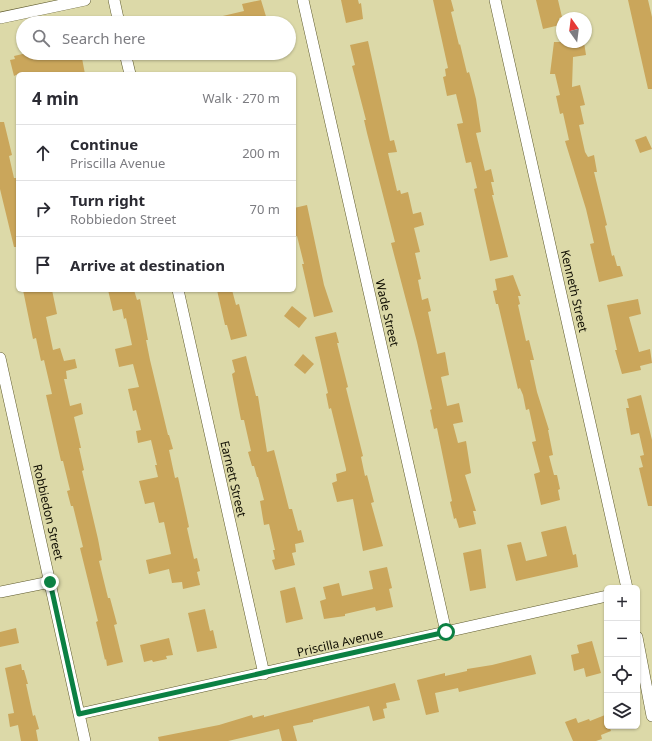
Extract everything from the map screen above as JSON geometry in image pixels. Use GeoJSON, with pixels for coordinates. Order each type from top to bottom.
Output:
{"type":"FeatureCollection","features":[{"type":"Feature","properties":{"kind":"street"},"geometry":{"type":"LineString","coordinates":[[0,18],[84,0]]}},
{"type":"Feature","properties":{"kind":"street"},"geometry":{"type":"LineString","coordinates":[[114,0],[117,16]]}},
{"type":"Feature","properties":{"kind":"street","name":"Wade Street"},"geometry":{"type":"LineString","coordinates":[[303,0],[446,632]]}},
{"type":"Feature","properties":{"kind":"street","name":"Kenneth Street"},"geometry":{"type":"LineString","coordinates":[[495,0],[627,585]]}},
{"type":"Feature","properties":{"kind":"street"},"geometry":{"type":"LineString","coordinates":[[127,60],[130,72]]}},
{"type":"Feature","properties":{"kind":"street","name":"Earnett Street"},"geometry":{"type":"LineString","coordinates":[[178,292],[264,674]]}},
{"type":"Feature","properties":{"kind":"street","name":"Robbiedon Street"},"geometry":{"type":"LineString","coordinates":[[0,358],[85,741]]}},
{"type":"Feature","properties":{"kind":"street"},"geometry":{"type":"LineString","coordinates":[[0,592],[50,582]]}},
{"type":"Feature","properties":{"kind":"street","name":"Priscilla Avenue"},"geometry":{"type":"LineString","coordinates":[[79,714],[264,674],[604,597]]}},
{"type":"Feature","properties":{"kind":"street"},"geometry":{"type":"LineString","coordinates":[[640,653],[652,716]]}},
{"type":"Feature","properties":{"kind":"building"},"geometry":{"type":"Polygon","coordinates":[[[261,0],[266,16],[223,16],[244,11],[242,4],[261,0]]]}},
{"type":"Feature","properties":{"kind":"building"},"geometry":{"type":"Polygon","coordinates":[[[341,0],[358,0],[359,4],[361,3],[363,19],[346,23],[341,0]]]}},
{"type":"Feature","properties":{"kind":"building"},"geometry":{"type":"Polygon","coordinates":[[[433,0],[451,0],[454,11],[451,12],[459,45],[460,44],[467,73],[469,72],[476,99],[481,132],[476,133],[485,171],[491,169],[494,182],[491,182],[494,195],[492,195],[508,257],[490,261],[474,189],[477,188],[471,162],[466,163],[457,124],[463,123],[456,94],[447,96],[443,77],[446,76],[445,69],[448,68],[433,0]]]}},
{"type":"Feature","properties":{"kind":"building"},"geometry":{"type":"Polygon","coordinates":[[[536,0],[558,0],[561,12],[556,12],[556,26],[543,29],[536,0]]]}},
{"type":"Feature","properties":{"kind":"building"},"geometry":{"type":"Polygon","coordinates":[[[628,0],[648,0],[652,17],[652,89],[648,89],[628,0]]]}},
{"type":"Feature","properties":{"kind":"building"},"geometry":{"type":"Polygon","coordinates":[[[368,41],[390,141],[394,140],[397,152],[388,153],[397,191],[400,190],[401,194],[408,192],[413,214],[421,212],[424,225],[414,228],[420,252],[415,253],[421,279],[418,280],[422,300],[428,298],[431,311],[428,312],[437,354],[445,352],[449,375],[441,377],[447,406],[459,403],[463,422],[453,424],[458,443],[466,441],[471,473],[465,475],[476,511],[473,511],[476,524],[459,528],[456,518],[454,519],[450,502],[452,501],[437,428],[434,429],[430,410],[432,409],[417,342],[391,243],[395,242],[367,133],[364,120],[366,120],[352,66],[355,65],[350,45],[368,41]]]}},
{"type":"Feature","properties":{"kind":"building"},"geometry":{"type":"Polygon","coordinates":[[[554,42],[556,42],[556,48],[585,48],[586,55],[573,57],[572,87],[580,85],[585,105],[580,106],[584,124],[579,125],[585,152],[588,157],[594,155],[597,172],[594,172],[607,225],[605,226],[612,256],[614,255],[617,266],[620,266],[623,276],[599,282],[590,244],[594,243],[586,209],[565,141],[569,140],[563,113],[560,114],[556,96],[560,95],[555,74],[550,74],[554,42]]]}},
{"type":"Feature","properties":{"kind":"building"},"geometry":{"type":"Polygon","coordinates":[[[14,56],[16,56],[16,60],[82,60],[85,72],[16,72],[16,75],[14,76],[10,60],[15,59],[14,56]]]}},
{"type":"Feature","properties":{"kind":"building"},"geometry":{"type":"Polygon","coordinates":[[[0,122],[4,122],[12,155],[9,156],[14,178],[16,178],[16,247],[14,247],[0,189],[0,122]]]}},
{"type":"Feature","properties":{"kind":"building"},"geometry":{"type":"Polygon","coordinates":[[[646,136],[652,149],[640,153],[635,140],[646,136]]]}},
{"type":"Feature","properties":{"kind":"building"},"geometry":{"type":"Polygon","coordinates":[[[307,205],[324,285],[333,312],[314,317],[302,264],[304,264],[296,236],[296,208],[307,205]]]}},
{"type":"Feature","properties":{"kind":"building"},"geometry":{"type":"Polygon","coordinates":[[[513,275],[521,296],[518,296],[520,304],[518,305],[526,341],[529,340],[534,360],[530,360],[537,392],[549,430],[553,455],[549,456],[554,475],[557,475],[560,489],[558,490],[560,500],[541,505],[534,474],[540,472],[532,442],[536,441],[529,409],[526,410],[523,395],[520,388],[518,389],[498,304],[496,304],[493,291],[497,290],[495,279],[513,275]]]}},
{"type":"Feature","properties":{"kind":"building"},"geometry":{"type":"Polygon","coordinates":[[[23,292],[52,292],[57,314],[46,317],[53,350],[60,348],[64,361],[75,359],[77,368],[66,371],[67,379],[64,379],[70,406],[81,403],[83,414],[74,417],[81,448],[79,448],[84,470],[82,471],[102,560],[99,561],[108,598],[110,598],[117,624],[114,625],[123,662],[107,666],[106,659],[105,660],[96,622],[98,621],[80,548],[83,547],[73,506],[71,506],[67,491],[70,490],[63,461],[61,461],[46,395],[52,394],[44,360],[41,361],[36,338],[33,339],[23,292]]]}},
{"type":"Feature","properties":{"kind":"building"},"geometry":{"type":"Polygon","coordinates":[[[108,292],[135,292],[137,300],[140,299],[148,340],[146,340],[150,360],[168,435],[173,449],[169,450],[175,478],[178,477],[189,527],[187,528],[194,559],[197,558],[200,571],[197,572],[200,585],[183,589],[182,582],[172,583],[169,569],[149,574],[146,560],[171,554],[164,522],[159,523],[154,502],[145,504],[139,481],[158,477],[155,465],[157,465],[151,440],[138,443],[136,431],[141,430],[136,410],[133,411],[128,389],[139,387],[133,364],[119,367],[115,349],[132,345],[126,318],[124,319],[122,309],[113,311],[108,292]]]}},
{"type":"Feature","properties":{"kind":"building"},"geometry":{"type":"Polygon","coordinates":[[[217,292],[233,292],[236,305],[239,304],[247,336],[231,340],[227,325],[225,325],[217,292]]]}},
{"type":"Feature","properties":{"kind":"building"},"geometry":{"type":"Polygon","coordinates":[[[638,299],[641,314],[629,317],[639,352],[650,349],[652,363],[640,366],[641,370],[622,374],[615,350],[617,350],[607,305],[638,299]]]}},
{"type":"Feature","properties":{"kind":"building"},"geometry":{"type":"Polygon","coordinates":[[[292,306],[307,318],[299,328],[284,316],[292,306]]]}},
{"type":"Feature","properties":{"kind":"building"},"geometry":{"type":"Polygon","coordinates":[[[336,332],[339,343],[337,343],[348,387],[346,388],[363,456],[361,457],[365,476],[367,475],[374,502],[371,503],[383,546],[363,551],[353,499],[337,502],[332,483],[337,481],[336,474],[346,471],[346,469],[331,408],[329,409],[326,394],[328,393],[315,337],[336,332]]]}},
{"type":"Feature","properties":{"kind":"building"},"geometry":{"type":"Polygon","coordinates":[[[303,354],[314,364],[305,374],[294,365],[303,354]]]}},
{"type":"Feature","properties":{"kind":"building"},"geometry":{"type":"Polygon","coordinates":[[[246,356],[256,396],[258,396],[267,452],[274,450],[289,509],[292,509],[298,531],[301,530],[304,542],[295,544],[296,552],[292,553],[295,565],[275,570],[272,560],[275,559],[273,550],[275,550],[269,524],[264,525],[260,501],[264,500],[258,477],[254,466],[252,466],[248,452],[251,451],[244,420],[241,420],[232,374],[235,372],[232,360],[246,356]]]}},
{"type":"Feature","properties":{"kind":"building"},"geometry":{"type":"Polygon","coordinates":[[[641,395],[652,440],[652,506],[648,506],[639,468],[643,467],[640,456],[644,455],[639,433],[631,435],[626,408],[629,408],[627,399],[641,395]]]}},
{"type":"Feature","properties":{"kind":"building"},"geometry":{"type":"Polygon","coordinates":[[[566,526],[573,555],[576,554],[578,567],[516,581],[507,545],[521,542],[526,561],[547,556],[541,532],[566,526]]]}},
{"type":"Feature","properties":{"kind":"building"},"geometry":{"type":"Polygon","coordinates":[[[481,549],[486,588],[470,591],[463,553],[481,549]]]}},
{"type":"Feature","properties":{"kind":"building"},"geometry":{"type":"Polygon","coordinates":[[[387,567],[392,588],[389,589],[393,607],[376,611],[375,607],[345,614],[345,616],[324,619],[320,601],[326,599],[323,587],[339,583],[342,596],[373,589],[369,571],[387,567]]]}},
{"type":"Feature","properties":{"kind":"building"},"geometry":{"type":"Polygon","coordinates":[[[295,587],[303,619],[286,623],[280,591],[295,587]]]}},
{"type":"Feature","properties":{"kind":"building"},"geometry":{"type":"Polygon","coordinates":[[[205,609],[210,631],[213,630],[217,648],[197,652],[188,613],[205,609]]]}},
{"type":"Feature","properties":{"kind":"building"},"geometry":{"type":"Polygon","coordinates":[[[16,628],[19,643],[0,647],[0,632],[16,628]]]}},
{"type":"Feature","properties":{"kind":"building"},"geometry":{"type":"Polygon","coordinates":[[[169,638],[173,655],[166,656],[167,659],[144,662],[140,645],[169,638]]]}},
{"type":"Feature","properties":{"kind":"building"},"geometry":{"type":"Polygon","coordinates":[[[592,641],[601,673],[586,677],[584,668],[574,671],[571,655],[579,653],[577,645],[592,641]]]}},
{"type":"Feature","properties":{"kind":"building"},"geometry":{"type":"Polygon","coordinates":[[[531,655],[536,674],[459,692],[458,688],[435,693],[439,712],[426,715],[417,680],[445,673],[445,676],[467,671],[467,669],[492,665],[531,655]]]}},
{"type":"Feature","properties":{"kind":"building"},"geometry":{"type":"Polygon","coordinates":[[[21,664],[28,684],[26,684],[33,716],[35,715],[39,729],[36,730],[38,741],[21,741],[18,725],[10,727],[8,714],[14,713],[5,668],[21,664]]]}},
{"type":"Feature","properties":{"kind":"building"},"geometry":{"type":"Polygon","coordinates":[[[395,683],[400,700],[386,703],[387,708],[383,709],[385,718],[373,721],[369,706],[313,720],[313,722],[293,726],[297,741],[282,741],[279,729],[228,741],[159,741],[158,737],[219,725],[252,715],[253,718],[264,715],[264,717],[395,683]]]}},
{"type":"Feature","properties":{"kind":"building"},"geometry":{"type":"Polygon","coordinates":[[[604,715],[604,729],[610,729],[611,731],[601,735],[602,739],[596,741],[573,741],[565,722],[576,718],[578,723],[589,719],[590,721],[604,715]]]}},
{"type":"Feature","properties":{"kind":"route"},"geometry":{"type":"LineString","coordinates":[[50,582],[79,714],[264,674],[446,632]]}}]}
